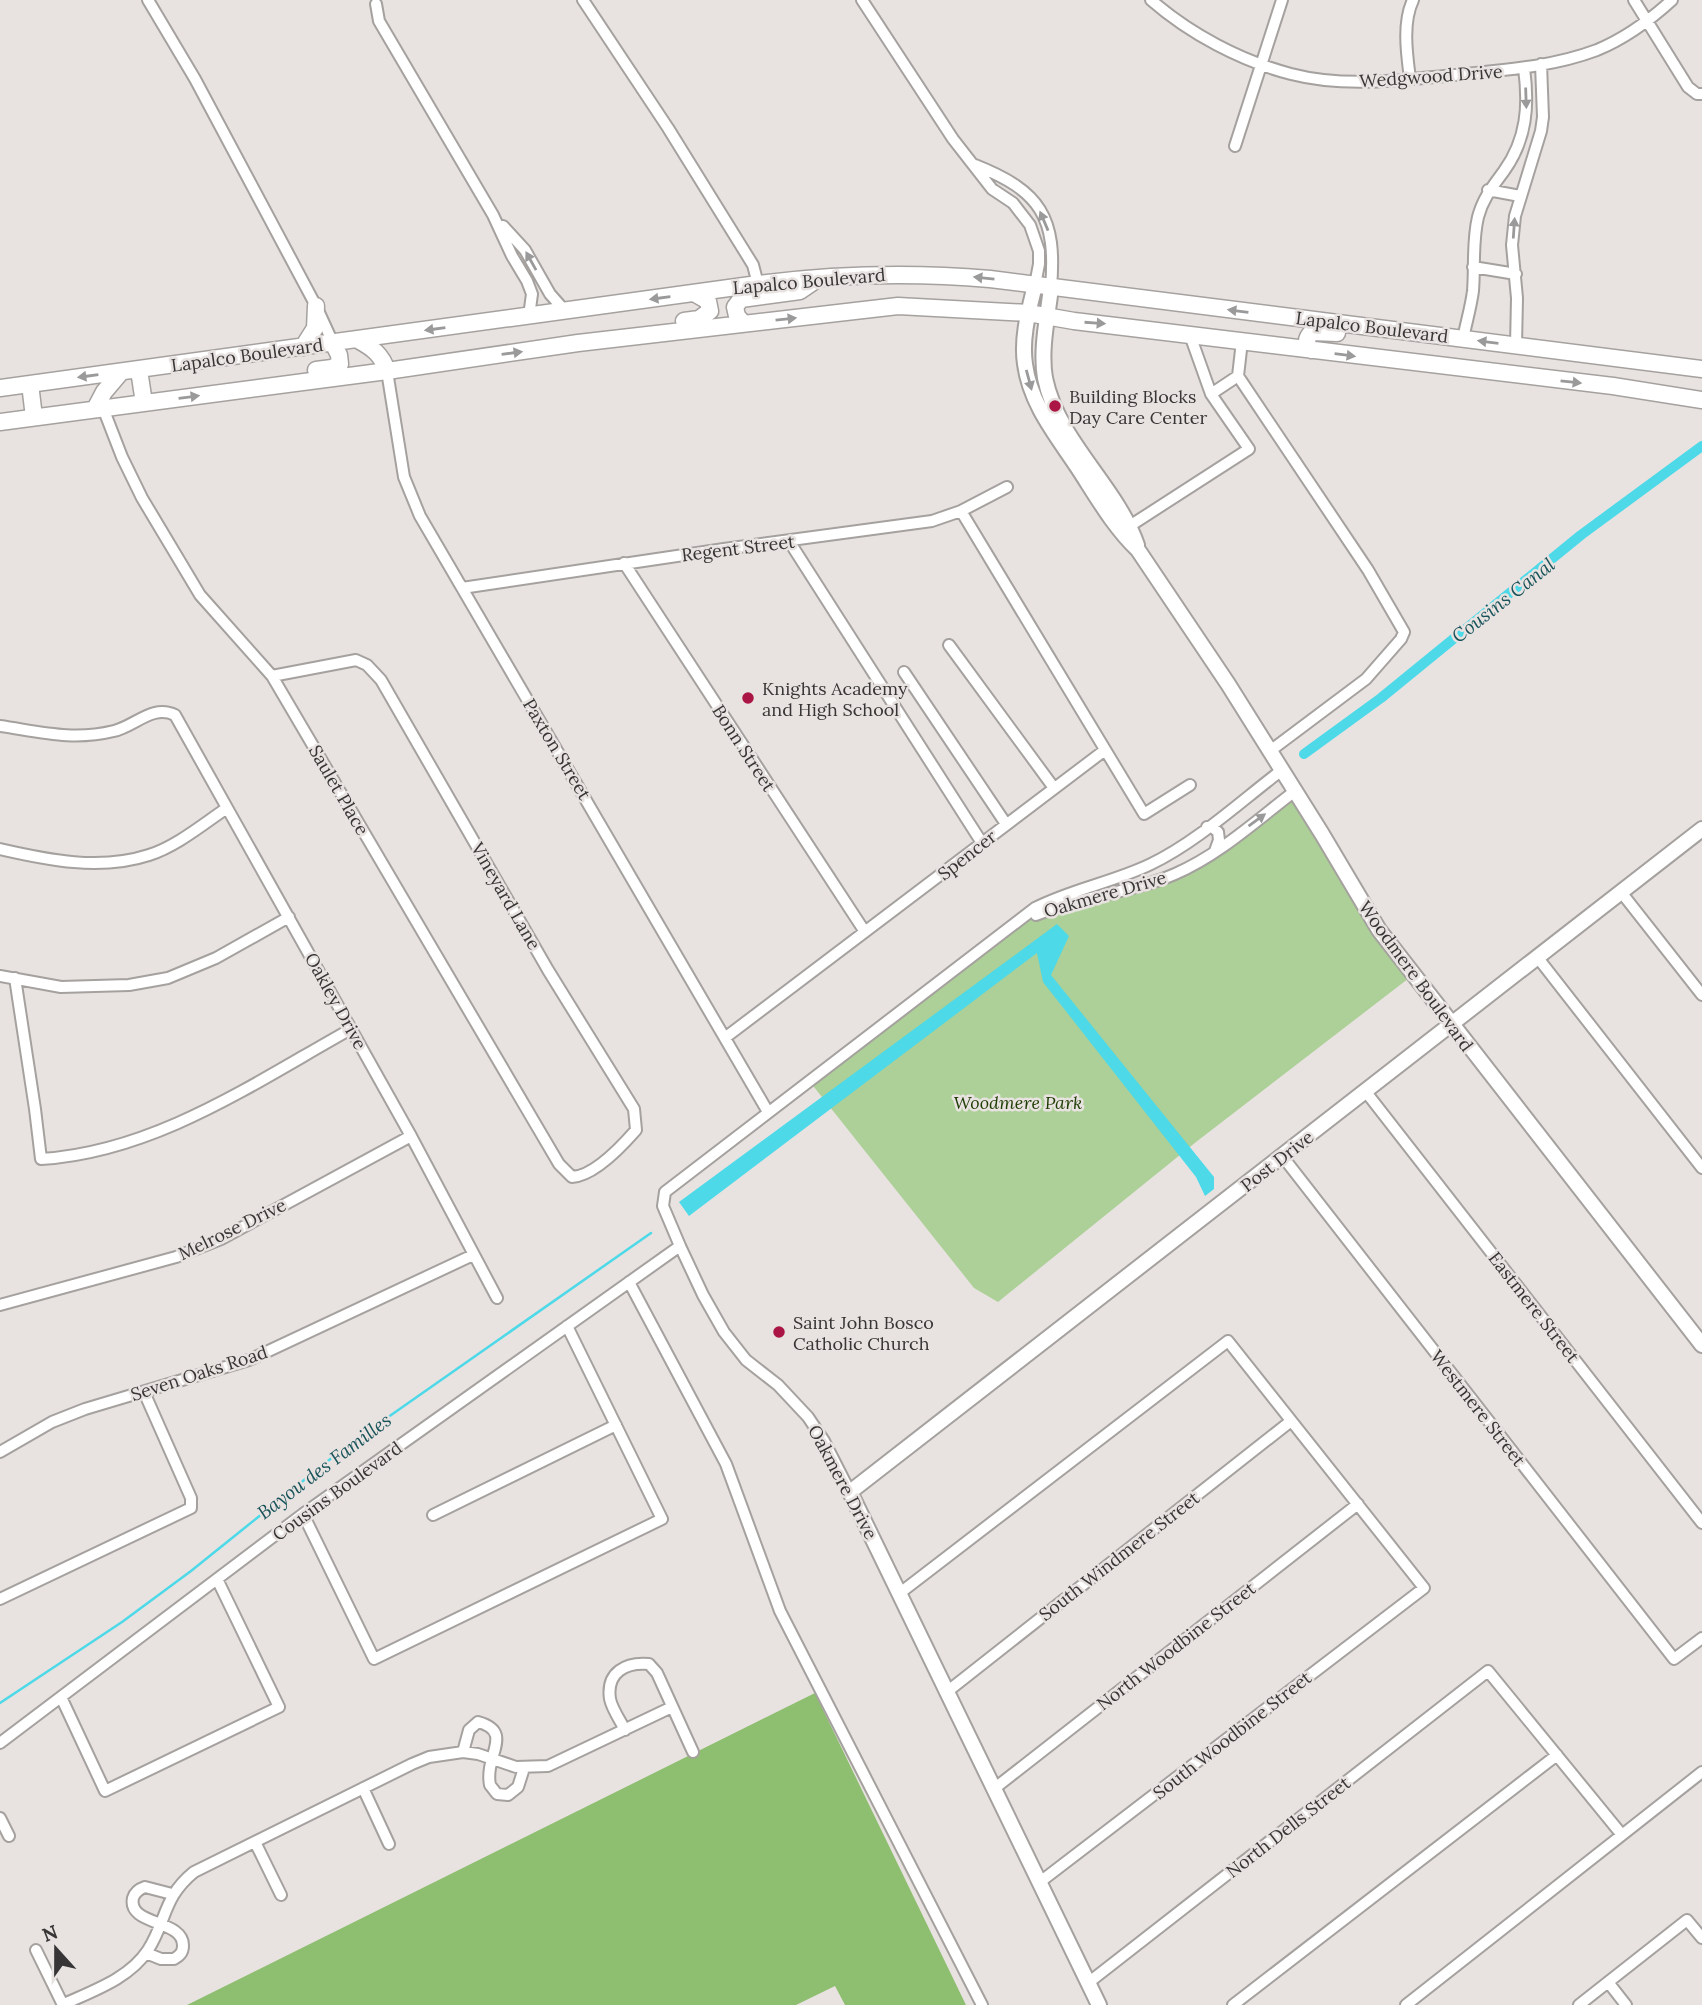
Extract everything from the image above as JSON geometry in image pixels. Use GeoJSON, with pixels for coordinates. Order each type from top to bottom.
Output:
{"type":"FeatureCollection","features":[{"type":"Feature","properties":{"kind":"main road","name":"Lapalco Boulevard"},"geometry":{"type":"LineString","coordinates":[[0,388],[758,284],[874,273],[985,278],[1702,369]]}},
{"type":"Feature","properties":{"kind":"main road"},"geometry":{"type":"LineString","coordinates":[[743,323],[737,317],[735,307],[741,299],[800,290],[821,277]]}},
{"type":"Feature","properties":{"kind":"main road"},"geometry":{"type":"LineString","coordinates":[[639,336],[669,323],[707,316],[710,311],[708,300],[694,293]]}},
{"type":"Feature","properties":{"kind":"main road"},"geometry":{"type":"LineString","coordinates":[[303,347],[315,328],[316,306]]}},
{"type":"Feature","properties":{"kind":"main road","name":"Lapalco Boulevard"},"geometry":{"type":"LineString","coordinates":[[0,422],[639,336],[898,306],[1048,315],[1074,321],[1613,386],[1702,400]]}},
{"type":"Feature","properties":{"kind":"main road"},"geometry":{"type":"LineString","coordinates":[[1156,330],[1194,328],[1271,339],[1279,337],[1284,331],[1283,316]]}},
{"type":"Feature","properties":{"kind":"main road"},"geometry":{"type":"LineString","coordinates":[[1311,350],[1307,337],[1312,332],[1380,339],[1412,332]]}},
{"type":"Feature","properties":{"kind":"main road"},"geometry":{"type":"LineString","coordinates":[[358,340],[383,359],[387,371]]}},
{"type":"Feature","properties":{"kind":"main road"},"geometry":{"type":"LineString","coordinates":[[275,386],[293,373],[336,366],[340,363],[332,343]]}},
{"type":"Feature","properties":{"kind":"main road"},"geometry":{"type":"LineString","coordinates":[[1613,386],[1612,375],[1615,368],[1635,370],[1674,365]]}},
{"type":"Feature","properties":{"kind":"main road"},"geometry":{"type":"LineString","coordinates":[[139,370],[144,403]]}},
{"type":"Feature","properties":{"kind":"main road"},"geometry":{"type":"LineString","coordinates":[[99,409],[104,392],[121,372]]}},
{"type":"Feature","properties":{"kind":"main road"},"geometry":{"type":"LineString","coordinates":[[30,384],[34,417]]}},
{"type":"Feature","properties":{"kind":"main road"},"geometry":{"type":"LineString","coordinates":[[1664,395],[1702,392]]}},
{"type":"Feature","properties":{"kind":"street"},"geometry":{"type":"LineString","coordinates":[[148,0],[195,79],[316,306],[332,343]]}},
{"type":"Feature","properties":{"kind":"street"},"geometry":{"type":"LineString","coordinates":[[583,0],[754,265],[758,284]]}},
{"type":"Feature","properties":{"kind":"street"},"geometry":{"type":"LineString","coordinates":[[862,0],[953,139],[992,189],[1013,203],[1030,225],[1039,251],[1043,286]]}},
{"type":"Feature","properties":{"kind":"street","name":"Wedgwood Drive"},"geometry":{"type":"LineString","coordinates":[[1151,0],[1179,22],[1260,65],[1322,80],[1360,83],[1524,68],[1596,50],[1628,35],[1672,0]]}},
{"type":"Feature","properties":{"kind":"street"},"geometry":{"type":"LineString","coordinates":[[1235,146],[1282,0]]}},
{"type":"Feature","properties":{"kind":"street"},"geometry":{"type":"LineString","coordinates":[[1410,79],[1408,16],[1413,0]]}},
{"type":"Feature","properties":{"kind":"street"},"geometry":{"type":"LineString","coordinates":[[1634,0],[1688,87],[1697,94],[1702,94]]}},
{"type":"Feature","properties":{"kind":"street"},"geometry":{"type":"LineString","coordinates":[[374,1],[379,21],[493,215],[532,294],[529,316]]}},
{"type":"Feature","properties":{"kind":"street"},"geometry":{"type":"LineString","coordinates":[[1516,345],[1516,274],[1512,245],[1515,216],[1539,140],[1543,117],[1541,64]]}},
{"type":"Feature","properties":{"kind":"street"},"geometry":{"type":"LineString","coordinates":[[1463,339],[1473,293],[1472,254],[1478,215],[1488,190],[1505,169],[1518,146],[1526,118],[1528,96],[1524,68]]}},
{"type":"Feature","properties":{"kind":"street"},"geometry":{"type":"LineString","coordinates":[[1521,137],[1539,140]]}},
{"type":"Feature","properties":{"kind":"street"},"geometry":{"type":"LineString","coordinates":[[975,166],[1014,184],[1038,207],[1052,239],[1054,257],[1043,286]]}},
{"type":"Feature","properties":{"kind":"street"},"geometry":{"type":"LineString","coordinates":[[1488,190],[1520,196]]}},
{"type":"Feature","properties":{"kind":"street"},"geometry":{"type":"LineString","coordinates":[[493,215],[525,250],[550,294],[565,311]]}},
{"type":"Feature","properties":{"kind":"street"},"geometry":{"type":"LineString","coordinates":[[1473,267],[1516,274]]}},
{"type":"Feature","properties":{"kind":"street","name":"Woodmere Boulevard"},"geometry":{"type":"LineString","coordinates":[[1043,286],[1028,313],[1024,362],[1032,394],[1050,426],[1125,529]]}},
{"type":"Feature","properties":{"kind":"street","name":"Woodmere Boulevard"},"geometry":{"type":"LineString","coordinates":[[1043,286],[1048,315],[1044,364],[1051,399],[1073,442],[1138,550],[1282,769],[1379,930],[1702,1345]]}},
{"type":"Feature","properties":{"kind":"street"},"geometry":{"type":"LineString","coordinates":[[1125,529],[1249,449],[1211,394],[1190,335]]}},
{"type":"Feature","properties":{"kind":"street"},"geometry":{"type":"LineString","coordinates":[[1242,341],[1238,376],[1368,570],[1404,632],[1366,679],[1269,751]]}},
{"type":"Feature","properties":{"kind":"street","name":"Paxton Street"},"geometry":{"type":"LineString","coordinates":[[387,371],[404,477],[420,516],[768,1112]]}},
{"type":"Feature","properties":{"kind":"street"},"geometry":{"type":"LineString","coordinates":[[1211,394],[1238,376]]}},
{"type":"Feature","properties":{"kind":"street","name":"Saulet Place"},"geometry":{"type":"LineString","coordinates":[[99,409],[142,498],[200,595],[272,676],[559,1164],[572,1177]]}},
{"type":"Feature","properties":{"kind":"street","name":"Regent Street"},"geometry":{"type":"LineString","coordinates":[[462,588],[932,521],[961,511],[1007,487]]}},
{"type":"Feature","properties":{"kind":"street"},"geometry":{"type":"LineString","coordinates":[[961,511],[1144,814],[1190,785]]}},
{"type":"Feature","properties":{"kind":"street"},"geometry":{"type":"LineString","coordinates":[[789,541],[982,843]]}},
{"type":"Feature","properties":{"kind":"street","name":"Bonn Street"},"geometry":{"type":"LineString","coordinates":[[624,563],[865,932]]}},
{"type":"Feature","properties":{"kind":"street"},"geometry":{"type":"LineString","coordinates":[[949,645],[1054,788]]}},
{"type":"Feature","properties":{"kind":"street","name":"Vineyard Lane"},"geometry":{"type":"LineString","coordinates":[[272,676],[356,660],[367,665],[381,680],[548,970],[634,1109],[636,1130],[618,1151],[580,1177],[572,1177]]}},
{"type":"Feature","properties":{"kind":"street"},"geometry":{"type":"LineString","coordinates":[[904,672],[1006,824]]}},
{"type":"Feature","properties":{"kind":"street","name":"Oakley Drive"},"geometry":{"type":"LineString","coordinates":[[0,726],[73,737],[114,731],[130,726],[149,714],[167,711],[175,715],[352,1029],[497,1298]]}},
{"type":"Feature","properties":{"kind":"street","name":"Spencer"},"geometry":{"type":"LineString","coordinates":[[726,1037],[1105,750]]}},
{"type":"Feature","properties":{"kind":"street","name":"Oakmere Drive"},"geometry":{"type":"LineString","coordinates":[[1100,2005],[824,1441],[806,1414],[778,1385],[734,1348],[703,1295],[680,1246],[663,1206],[665,1192],[1035,908],[1150,865],[1168,855],[1282,769]]}},
{"type":"Feature","properties":{"kind":"street","name":"Oakmere Drive"},"geometry":{"type":"LineString","coordinates":[[1017,923],[1076,900],[1128,889],[1173,875],[1192,866],[1295,792]]}},
{"type":"Feature","properties":{"kind":"street"},"geometry":{"type":"LineString","coordinates":[[0,849],[76,863],[127,860],[150,855],[173,844],[227,808]]}},
{"type":"Feature","properties":{"kind":"street"},"geometry":{"type":"LineString","coordinates":[[1207,827],[1218,832],[1219,840],[1214,851]]}},
{"type":"Feature","properties":{"kind":"street","name":"Post Drive"},"geometry":{"type":"LineString","coordinates":[[850,1492],[1702,829]]}},
{"type":"Feature","properties":{"kind":"street"},"geometry":{"type":"LineString","coordinates":[[1621,892],[1702,995]]}},
{"type":"Feature","properties":{"kind":"street"},"geometry":{"type":"LineString","coordinates":[[0,976],[61,987],[130,985],[168,978],[216,958],[289,917]]}},
{"type":"Feature","properties":{"kind":"street"},"geometry":{"type":"LineString","coordinates":[[1538,958],[1702,1168]]}},
{"type":"Feature","properties":{"kind":"street"},"geometry":{"type":"LineString","coordinates":[[15,978],[36,1109],[41,1159],[64,1158],[134,1140],[182,1123],[352,1029]]}},
{"type":"Feature","properties":{"kind":"street","name":"Eastmere Street"},"geometry":{"type":"LineString","coordinates":[[1366,1092],[1702,1523]]}},
{"type":"Feature","properties":{"kind":"street","name":"Melrose Drive"},"geometry":{"type":"LineString","coordinates":[[0,1305],[176,1257],[221,1239],[411,1136]]}},
{"type":"Feature","properties":{"kind":"street","name":"Westmere Street"},"geometry":{"type":"LineString","coordinates":[[1283,1157],[1674,1659],[1702,1638]]}},
{"type":"Feature","properties":{"kind":"street","name":"Cousins Boulevard"},"geometry":{"type":"LineString","coordinates":[[0,1743],[303,1514],[680,1246]]}},
{"type":"Feature","properties":{"kind":"street","name":"Seven Oaks Road"},"geometry":{"type":"LineString","coordinates":[[0,1452],[52,1422],[85,1409],[249,1360],[473,1255]]}},
{"type":"Feature","properties":{"kind":"street"},"geometry":{"type":"LineString","coordinates":[[629,1282],[726,1464],[780,1611],[982,2005]]}},
{"type":"Feature","properties":{"kind":"street"},"geometry":{"type":"LineString","coordinates":[[303,1514],[374,1659],[662,1519],[567,1326]]}},
{"type":"Feature","properties":{"kind":"street"},"geometry":{"type":"LineString","coordinates":[[900,1593],[1228,1341],[1357,1504]]}},
{"type":"Feature","properties":{"kind":"street"},"geometry":{"type":"LineString","coordinates":[[0,1599],[191,1508],[191,1499],[144,1392]]}},
{"type":"Feature","properties":{"kind":"street","name":"South Windmere Street"},"geometry":{"type":"LineString","coordinates":[[948,1691],[1291,1421]]}},
{"type":"Feature","properties":{"kind":"street"},"geometry":{"type":"LineString","coordinates":[[433,1515],[616,1425]]}},
{"type":"Feature","properties":{"kind":"street","name":"South Woodbine Street"},"geometry":{"type":"LineString","coordinates":[[1040,1882],[1423,1588],[1357,1504]]}},
{"type":"Feature","properties":{"kind":"street","name":"North Woodbine Street"},"geometry":{"type":"LineString","coordinates":[[995,1788],[1357,1504]]}},
{"type":"Feature","properties":{"kind":"street"},"geometry":{"type":"LineString","coordinates":[[61,1698],[105,1791],[279,1707],[217,1578]]}},
{"type":"Feature","properties":{"kind":"street"},"geometry":{"type":"LineString","coordinates":[[625,1730],[610,1696],[612,1678],[628,1664],[649,1664],[656,1673],[693,1752]]}},
{"type":"Feature","properties":{"kind":"street","name":"North Dells Street"},"geometry":{"type":"LineString","coordinates":[[1088,1983],[1488,1671],[1557,1755]]}},
{"type":"Feature","properties":{"kind":"street"},"geometry":{"type":"LineString","coordinates":[[36,1950],[63,2005],[122,1975],[146,1953],[172,1894],[194,1872],[363,1788],[429,1757],[463,1752],[524,1768],[548,1766],[672,1707]]}},
{"type":"Feature","properties":{"kind":"street"},"geometry":{"type":"LineString","coordinates":[[463,1752],[469,1730],[478,1722],[489,1725],[498,1743],[489,1770],[490,1785],[498,1794],[508,1795],[518,1787],[524,1768]]}},
{"type":"Feature","properties":{"kind":"street"},"geometry":{"type":"LineString","coordinates":[[1233,2005],[1557,1755],[1622,1835]]}},
{"type":"Feature","properties":{"kind":"street"},"geometry":{"type":"LineString","coordinates":[[1406,2005],[1702,1772]]}},
{"type":"Feature","properties":{"kind":"street"},"geometry":{"type":"LineString","coordinates":[[363,1788],[389,1844]]}},
{"type":"Feature","properties":{"kind":"street"},"geometry":{"type":"LineString","coordinates":[[0,1818],[9,1836]]}},
{"type":"Feature","properties":{"kind":"street"},"geometry":{"type":"LineString","coordinates":[[255,1842],[281,1895]]}},
{"type":"Feature","properties":{"kind":"street"},"geometry":{"type":"LineString","coordinates":[[146,1953],[168,1961],[179,1956],[183,1950],[182,1938],[138,1913],[132,1902],[134,1896],[145,1887],[172,1894]]}},
{"type":"Feature","properties":{"kind":"street"},"geometry":{"type":"LineString","coordinates":[[1579,2005],[1687,1920],[1702,1938]]}},
{"type":"Feature","properties":{"kind":"street"},"geometry":{"type":"LineString","coordinates":[[1608,1982],[1626,2005]]}},
{"type":"Feature","properties":{"kind":"green space","name":"Woodmere Park"},"geometry":{"type":"Polygon","coordinates":[[[1295,792],[1413,975],[1196,1142],[998,1302],[974,1288],[810,1082],[1017,923],[1039,913],[1173,875],[1295,792]]]}},
{"type":"Feature","properties":{"kind":"green space"},"geometry":{"type":"Polygon","coordinates":[[[815,1693],[966,2005],[845,2005],[835,1986],[796,2005],[187,2005],[815,1693]]]}},
{"type":"Feature","properties":{"kind":"water"},"geometry":{"type":"Polygon","coordinates":[[[1057,924],[1069,936],[1051,975],[1214,1177],[1214,1189],[1205,1196],[1196,1177],[1043,982],[1037,953],[689,1216],[679,1202],[1057,924]]]}},
{"type":"Feature","properties":{"kind":"waterway","name":"Cousins Canal"},"geometry":{"type":"LineString","coordinates":[[1304,754],[1381,698],[1581,535],[1702,446]]}},
{"type":"Feature","properties":{"kind":"waterway","name":"Bayou des Familles"},"geometry":{"type":"LineString","coordinates":[[0,1703],[122,1622],[191,1571],[344,1448],[651,1233]]}},
{"type":"Feature","properties":{"kind":"place","name":"Building Blocks Day Care Center"},"geometry":{"type":"Point","coordinates":[1055,406]}},
{"type":"Feature","properties":{"kind":"place","name":"Knights Academy and High School"},"geometry":{"type":"Point","coordinates":[748,698]}},
{"type":"Feature","properties":{"kind":"place","name":"Saint John Bosco Catholic Church"},"geometry":{"type":"Point","coordinates":[779,1332]}}]}
